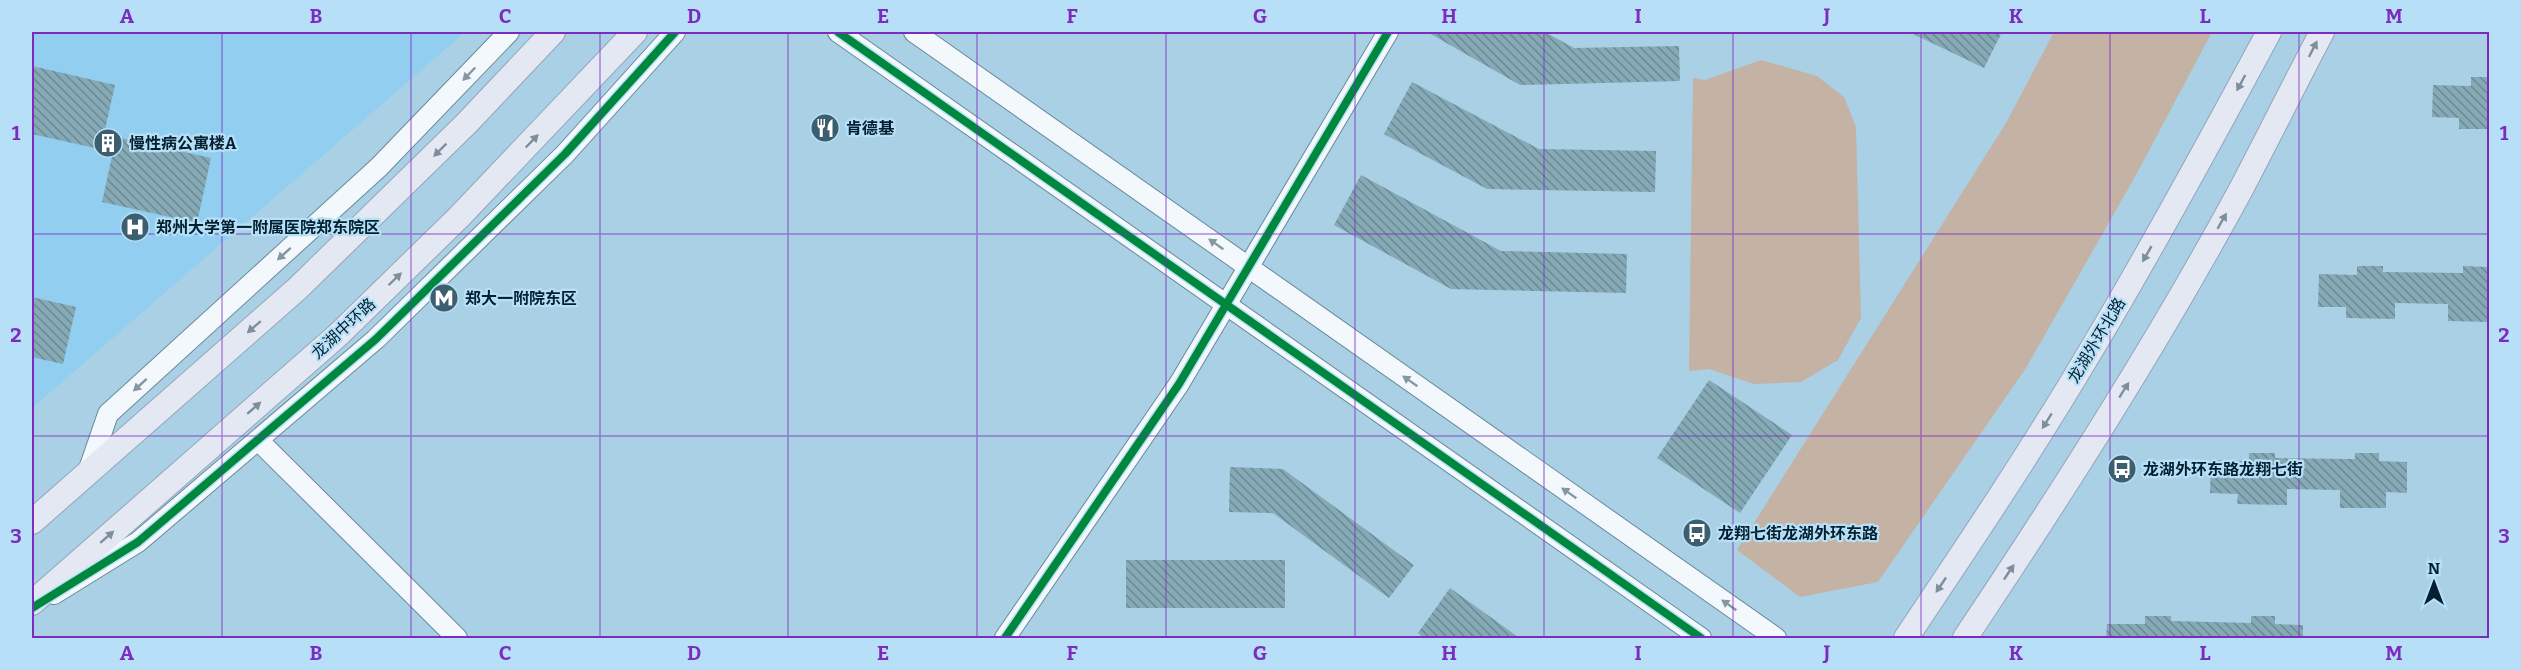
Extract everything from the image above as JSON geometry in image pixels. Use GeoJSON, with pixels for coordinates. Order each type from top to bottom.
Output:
{"type":"FeatureCollection","features":[{"type":"Feature","properties":{"kind":"main road"},"geometry":{"type":"LineString","coordinates":[[32,522],[297,289],[466,124],[553,32]]}},
{"type":"Feature","properties":{"kind":"main road","name":"龙湖中环路"},"geometry":{"type":"LineString","coordinates":[[32,603],[338,334],[459,218],[635,32]]}},
{"type":"Feature","properties":{"kind":"main road","name":"龙湖外环北路"},"geometry":{"type":"LineString","coordinates":[[1906,639],[1990,513],[2090,353],[2195,170],[2269,32]]}},
{"type":"Feature","properties":{"kind":"main road"},"geometry":{"type":"LineString","coordinates":[[1965,639],[2031,540],[2132,378],[2238,194],[2322,32]]}},
{"type":"Feature","properties":{"kind":"street"},"geometry":{"type":"LineString","coordinates":[[88,472],[108,414],[379,167],[509,32]]}},
{"type":"Feature","properties":{"kind":"street"},"geometry":{"type":"LineString","coordinates":[[32,608],[138,542],[376,339],[565,154],[675,32]]}},
{"type":"Feature","properties":{"kind":"street"},"geometry":{"type":"LineString","coordinates":[[838,32],[1701,639]]}},
{"type":"Feature","properties":{"kind":"street"},"geometry":{"type":"LineString","coordinates":[[914,32],[1776,639]]}},
{"type":"Feature","properties":{"kind":"street"},"geometry":{"type":"LineString","coordinates":[[1005,639],[1179,384],[1388,32]]}},
{"type":"Feature","properties":{"kind":"street"},"geometry":{"type":"LineString","coordinates":[[258,440],[457,639]]}},
{"type":"Feature","properties":{"kind":"shaded area","name":"郑州大学第一附属医院郑东院区"},"geometry":{"type":"Polygon","coordinates":[[[32,32],[465,32],[32,408],[32,32]]]}},
{"type":"Feature","properties":{"kind":"shaded area"},"geometry":{"type":"Polygon","coordinates":[[[2054,32],[2212,32],[2136,175],[2026,368],[1878,582],[1800,597],[1737,550],[2006,123],[2054,32]]]}},
{"type":"Feature","properties":{"kind":"shaded area"},"geometry":{"type":"Polygon","coordinates":[[[1761,60],[1817,76],[1844,97],[1856,127],[1861,318],[1838,360],[1801,382],[1754,384],[1709,369],[1689,371],[1693,78],[1705,80],[1761,60]]]}},
{"type":"Feature","properties":{"kind":"building"},"geometry":{"type":"Polygon","coordinates":[[[1427,32],[1545,32],[1574,48],[1679,46],[1680,81],[1520,85],[1427,32]]]}},
{"type":"Feature","properties":{"kind":"building"},"geometry":{"type":"Polygon","coordinates":[[[1909,32],[2002,32],[1984,68],[1909,32]]]}},
{"type":"Feature","properties":{"kind":"building","name":"慢性病公寓楼A"},"geometry":{"type":"Polygon","coordinates":[[[32,66],[115,85],[104,134],[211,158],[197,223],[102,202],[113,152],[32,134],[32,66]]]}},
{"type":"Feature","properties":{"kind":"building"},"geometry":{"type":"Polygon","coordinates":[[[2471,77],[2490,77],[2490,129],[2459,129],[2459,118],[2432,117],[2433,85],[2471,86],[2471,77]]]}},
{"type":"Feature","properties":{"kind":"building"},"geometry":{"type":"Polygon","coordinates":[[[1412,82],[1539,149],[1656,151],[1655,192],[1487,189],[1384,134],[1412,82]]]}},
{"type":"Feature","properties":{"kind":"building"},"geometry":{"type":"Polygon","coordinates":[[[1361,175],[1501,251],[1627,254],[1626,293],[1451,289],[1334,225],[1361,175]]]}},
{"type":"Feature","properties":{"kind":"building"},"geometry":{"type":"Polygon","coordinates":[[[2357,266],[2383,266],[2383,272],[2463,273],[2463,266],[2487,267],[2487,275],[2490,275],[2490,322],[2448,321],[2448,304],[2395,303],[2395,319],[2346,318],[2346,307],[2318,307],[2319,274],[2357,275],[2357,266]]]}},
{"type":"Feature","properties":{"kind":"building"},"geometry":{"type":"Polygon","coordinates":[[[32,297],[76,307],[63,364],[32,357],[32,297]]]}},
{"type":"Feature","properties":{"kind":"building"},"geometry":{"type":"Polygon","coordinates":[[[1709,380],[1792,435],[1740,513],[1657,458],[1709,380]]]}},
{"type":"Feature","properties":{"kind":"building"},"geometry":{"type":"Polygon","coordinates":[[[2249,453],[2275,453],[2275,458],[2355,459],[2355,453],[2379,453],[2379,461],[2407,462],[2407,493],[2386,492],[2386,508],[2340,508],[2340,490],[2287,489],[2287,505],[2237,504],[2238,494],[2210,493],[2211,460],[2249,461],[2249,453]]]}},
{"type":"Feature","properties":{"kind":"building"},"geometry":{"type":"Polygon","coordinates":[[[1230,467],[1283,469],[1414,565],[1389,598],[1273,513],[1229,512],[1230,467]]]}},
{"type":"Feature","properties":{"kind":"building"},"geometry":{"type":"Polygon","coordinates":[[[1126,560],[1285,560],[1285,608],[1126,608],[1126,560]]]}},
{"type":"Feature","properties":{"kind":"building"},"geometry":{"type":"Polygon","coordinates":[[[1450,588],[1521,639],[1425,639],[1418,633],[1450,588]]]}},
{"type":"Feature","properties":{"kind":"building"},"geometry":{"type":"Polygon","coordinates":[[[2145,616],[2171,616],[2171,621],[2251,623],[2251,616],[2275,616],[2275,624],[2303,625],[2303,639],[2106,639],[2107,624],[2145,624],[2145,616]]]}},
{"type":"Feature","properties":{"kind":"cycle path"},"geometry":{"type":"LineString","coordinates":[[32,608],[138,542],[376,339],[565,154],[675,32]]}},
{"type":"Feature","properties":{"kind":"cycle path"},"geometry":{"type":"LineString","coordinates":[[838,32],[1701,638]]}},
{"type":"Feature","properties":{"kind":"cycle path"},"geometry":{"type":"LineString","coordinates":[[1005,638],[1179,384],[1388,32]]}},
{"type":"Feature","properties":{"kind":"place","name":"肯德基"},"geometry":{"type":"Point","coordinates":[825,128]}},
{"type":"Feature","properties":{"kind":"place","name":"慢性病公寓楼A"},"geometry":{"type":"Point","coordinates":[108,143]}},
{"type":"Feature","properties":{"kind":"place","name":"郑州大学第一附属医院郑东院区"},"geometry":{"type":"Point","coordinates":[135,227]}},
{"type":"Feature","properties":{"kind":"place","name":"郑大一附院东区"},"geometry":{"type":"Point","coordinates":[444,298]}},
{"type":"Feature","properties":{"kind":"place","name":"龙湖外环东路龙翔七街"},"geometry":{"type":"Point","coordinates":[2122,469]}},
{"type":"Feature","properties":{"kind":"place","name":"龙翔七街龙湖外环东路"},"geometry":{"type":"Point","coordinates":[1697,533]}}]}
